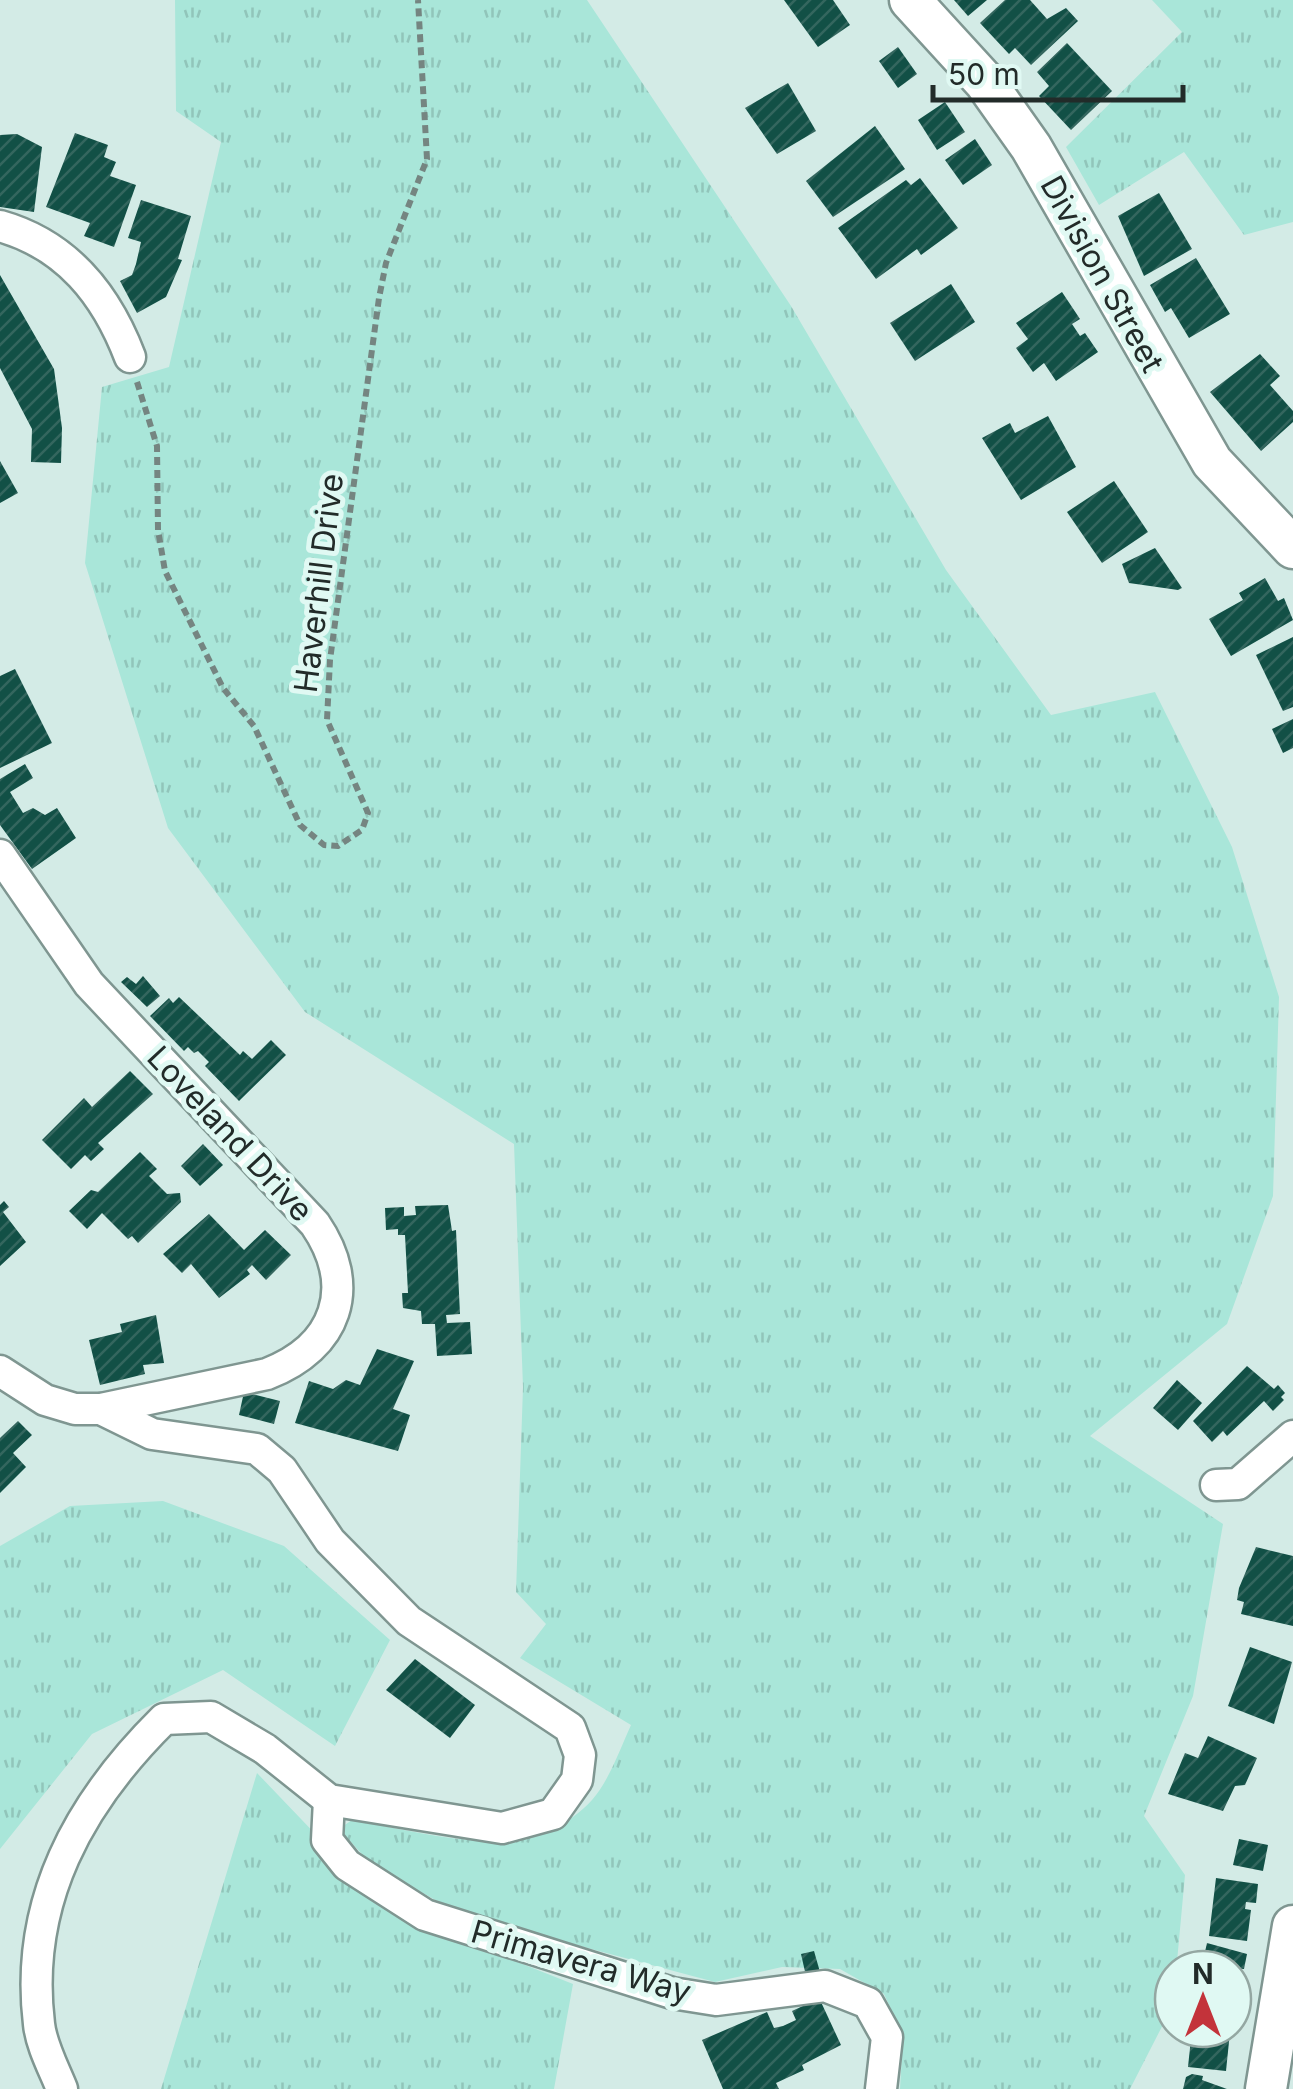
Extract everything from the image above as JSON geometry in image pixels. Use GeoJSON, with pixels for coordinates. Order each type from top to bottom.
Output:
{"type":"FeatureCollection","features":[{"type":"Feature","properties":{"kind":"street","name":"Division Street"},"geometry":{"type":"LineString","coordinates":[[910,0],[984,82],[1031,148],[1212,462],[1293,548]]}},
{"type":"Feature","properties":{"kind":"street"},"geometry":{"type":"LineString","coordinates":[[0,226],[37,240],[69,261],[94,286],[115,318],[130,357]]}},
{"type":"Feature","properties":{"kind":"street","name":"Loveland Drive"},"geometry":{"type":"LineString","coordinates":[[0,855],[88,984],[315,1224],[336,1267],[338,1296],[330,1323],[314,1347],[292,1364],[267,1374],[101,1410]]}},
{"type":"Feature","properties":{"kind":"street"},"geometry":{"type":"LineString","coordinates":[[0,1371],[44,1400],[101,1410],[152,1434],[257,1449],[282,1470],[330,1541],[409,1621],[570,1728],[580,1755],[578,1780],[554,1814],[502,1828],[328,1800],[265,1749],[211,1717],[164,1719],[134,1750],[60,1860],[36,1941],[39,2028],[62,2089]]}},
{"type":"Feature","properties":{"kind":"street"},"geometry":{"type":"LineString","coordinates":[[1216,1485],[1238,1484],[1293,1436]]}},
{"type":"Feature","properties":{"kind":"street","name":"Primavera Way"},"geometry":{"type":"LineString","coordinates":[[328,1800],[327,1840],[347,1866],[425,1916],[672,1993],[716,2000],[826,1986],[868,2003],[888,2037],[881,2089]]}},
{"type":"Feature","properties":{"kind":"street"},"geometry":{"type":"LineString","coordinates":[[1266,2089],[1293,1926]]}},
{"type":"Feature","properties":{"kind":"path","name":"Haverhill Drive"},"geometry":{"type":"LineString","coordinates":[[130,357],[157,446],[158,530],[165,571],[223,688],[254,726],[300,826],[324,846],[338,846],[362,830],[368,813],[327,720],[330,660],[359,469],[379,298],[386,263],[427,159],[418,0]]}},
{"type":"Feature","properties":{"kind":"green space"},"geometry":{"type":"Polygon","coordinates":[[[175,0],[587,0],[791,306],[946,570],[1051,715],[1155,692],[1232,847],[1279,997],[1273,1196],[1227,1324],[1090,1436],[1223,1524],[1193,1696],[1144,1816],[1185,1875],[1178,1949],[1153,1949],[1153,2044],[1130,2089],[900,2089],[903,2036],[884,1994],[840,1969],[782,1967],[715,1982],[535,1934],[437,1901],[370,1863],[339,1829],[352,1820],[478,1840],[510,1840],[539,1834],[567,1821],[592,1800],[609,1774],[631,1725],[520,1658],[546,1624],[516,1592],[523,1387],[514,1144],[305,1012],[168,828],[85,563],[102,387],[169,367],[221,142],[176,111],[175,0]]]}},
{"type":"Feature","properties":{"kind":"green space"},"geometry":{"type":"Polygon","coordinates":[[[1152,0],[1293,0],[1293,222],[1244,235],[1184,152],[1099,205],[1066,147],[1182,32],[1152,0]]]}},
{"type":"Feature","properties":{"kind":"green space"},"geometry":{"type":"Polygon","coordinates":[[[163,1501],[284,1546],[390,1640],[335,1746],[223,1670],[92,1734],[0,1849],[0,1546],[70,1506],[163,1501]]]}},
{"type":"Feature","properties":{"kind":"green space"},"geometry":{"type":"Polygon","coordinates":[[[257,1773],[368,1889],[419,1923],[573,1984],[554,2089],[161,2089],[257,1773]]]}},
{"type":"Feature","properties":{"kind":"building"},"geometry":{"type":"Polygon","coordinates":[[[784,0],[833,0],[850,25],[818,47],[784,0]]]}},
{"type":"Feature","properties":{"kind":"building"},"geometry":{"type":"Polygon","coordinates":[[[954,0],[987,0],[968,16],[954,0]]]}},
{"type":"Feature","properties":{"kind":"building"},"geometry":{"type":"Polygon","coordinates":[[[1005,0],[1030,0],[1047,19],[1066,8],[1078,21],[1031,65],[1015,48],[1009,54],[980,23],[1005,0]]]}},
{"type":"Feature","properties":{"kind":"building"},"geometry":{"type":"Polygon","coordinates":[[[1067,43],[1112,91],[1071,130],[1039,96],[1049,86],[1037,72],[1067,43]]]}},
{"type":"Feature","properties":{"kind":"building"},"geometry":{"type":"Polygon","coordinates":[[[898,47],[917,74],[898,88],[879,61],[898,47]]]}},
{"type":"Feature","properties":{"kind":"building"},"geometry":{"type":"Polygon","coordinates":[[[788,83],[816,131],[777,154],[745,108],[788,83]]]}},
{"type":"Feature","properties":{"kind":"building"},"geometry":{"type":"Polygon","coordinates":[[[945,102],[965,132],[937,150],[918,120],[945,102]]]}},
{"type":"Feature","properties":{"kind":"building"},"geometry":{"type":"Polygon","coordinates":[[[875,126],[905,169],[833,217],[806,181],[875,126]]]}},
{"type":"Feature","properties":{"kind":"building"},"geometry":{"type":"Polygon","coordinates":[[[75,133],[108,145],[104,157],[116,162],[110,176],[136,185],[114,247],[84,236],[90,223],[46,207],[75,133]]]}},
{"type":"Feature","properties":{"kind":"building"},"geometry":{"type":"Polygon","coordinates":[[[17,134],[42,147],[34,212],[0,207],[0,135],[17,134]]]}},
{"type":"Feature","properties":{"kind":"building"},"geometry":{"type":"Polygon","coordinates":[[[975,139],[992,165],[963,185],[945,160],[975,139]]]}},
{"type":"Feature","properties":{"kind":"building"},"geometry":{"type":"Polygon","coordinates":[[[920,178],[958,228],[921,255],[917,249],[876,279],[838,228],[906,180],[911,185],[920,178]]]}},
{"type":"Feature","properties":{"kind":"building"},"geometry":{"type":"Polygon","coordinates":[[[1159,193],[1192,249],[1144,276],[1118,216],[1159,193]]]}},
{"type":"Feature","properties":{"kind":"building"},"geometry":{"type":"Polygon","coordinates":[[[141,200],[191,216],[178,259],[182,260],[166,297],[137,313],[120,281],[132,275],[136,264],[141,242],[128,238],[141,200]]]}},
{"type":"Feature","properties":{"kind":"building"},"geometry":{"type":"Polygon","coordinates":[[[1196,258],[1230,314],[1189,338],[1171,308],[1165,312],[1150,285],[1196,258]]]}},
{"type":"Feature","properties":{"kind":"building"},"geometry":{"type":"Polygon","coordinates":[[[0,275],[54,369],[62,428],[61,463],[31,462],[32,429],[0,368],[0,275]]]}},
{"type":"Feature","properties":{"kind":"building"},"geometry":{"type":"Polygon","coordinates":[[[951,284],[975,322],[915,361],[890,323],[951,284]]]}},
{"type":"Feature","properties":{"kind":"building"},"geometry":{"type":"Polygon","coordinates":[[[1062,292],[1080,319],[1072,324],[1080,336],[1085,333],[1098,352],[1056,381],[1044,363],[1033,372],[1016,348],[1028,339],[1016,323],[1062,292]]]}},
{"type":"Feature","properties":{"kind":"building"},"geometry":{"type":"Polygon","coordinates":[[[1260,354],[1280,376],[1270,385],[1293,411],[1293,422],[1261,451],[1210,392],[1260,354]]]}},
{"type":"Feature","properties":{"kind":"building"},"geometry":{"type":"Polygon","coordinates":[[[1048,416],[1076,467],[1021,500],[982,438],[1010,423],[1015,433],[1048,416]]]}},
{"type":"Feature","properties":{"kind":"building"},"geometry":{"type":"Polygon","coordinates":[[[0,461],[18,493],[0,503],[0,461]]]}},
{"type":"Feature","properties":{"kind":"building"},"geometry":{"type":"Polygon","coordinates":[[[1114,481],[1148,532],[1102,563],[1067,512],[1114,481]]]}},
{"type":"Feature","properties":{"kind":"building"},"geometry":{"type":"Polygon","coordinates":[[[1155,548],[1182,588],[1129,583],[1122,564],[1155,548]]]}},
{"type":"Feature","properties":{"kind":"building"},"geometry":{"type":"Polygon","coordinates":[[[1265,578],[1278,601],[1284,598],[1293,620],[1231,656],[1209,619],[1243,600],[1239,593],[1265,578]]]}},
{"type":"Feature","properties":{"kind":"building"},"geometry":{"type":"Polygon","coordinates":[[[1293,637],[1293,707],[1283,711],[1256,655],[1293,637]]]}},
{"type":"Feature","properties":{"kind":"building"},"geometry":{"type":"Polygon","coordinates":[[[15,669],[52,743],[0,768],[0,676],[15,669]]]}},
{"type":"Feature","properties":{"kind":"building"},"geometry":{"type":"Polygon","coordinates":[[[1293,719],[1293,748],[1283,753],[1272,729],[1293,719]]]}},
{"type":"Feature","properties":{"kind":"building"},"geometry":{"type":"Polygon","coordinates":[[[25,764],[33,778],[10,792],[23,813],[33,808],[45,815],[57,808],[76,838],[32,869],[0,825],[0,779],[25,764]]]}},
{"type":"Feature","properties":{"kind":"building"},"geometry":{"type":"Polygon","coordinates":[[[143,976],[160,996],[147,1007],[121,982],[127,977],[136,984],[143,976]]]}},
{"type":"Feature","properties":{"kind":"building"},"geometry":{"type":"Polygon","coordinates":[[[179,997],[240,1055],[243,1051],[252,1059],[271,1040],[286,1055],[239,1101],[205,1066],[209,1062],[198,1051],[194,1053],[188,1047],[184,1051],[150,1016],[169,998],[173,1003],[179,997]]]}},
{"type":"Feature","properties":{"kind":"building"},"geometry":{"type":"Polygon","coordinates":[[[130,1071],[153,1094],[98,1143],[104,1149],[91,1161],[85,1155],[71,1169],[42,1140],[84,1098],[92,1107],[130,1071]]]}},
{"type":"Feature","properties":{"kind":"building"},"geometry":{"type":"Polygon","coordinates":[[[203,1144],[223,1165],[200,1186],[181,1166],[203,1144]]]}},
{"type":"Feature","properties":{"kind":"building"},"geometry":{"type":"Polygon","coordinates":[[[140,1152],[157,1169],[149,1176],[167,1194],[180,1193],[181,1202],[138,1243],[132,1236],[128,1239],[102,1213],[87,1229],[69,1211],[91,1190],[98,1192],[140,1152]]]}},
{"type":"Feature","properties":{"kind":"building"},"geometry":{"type":"Polygon","coordinates":[[[4,1201],[9,1207],[3,1212],[26,1242],[0,1266],[0,1205],[4,1201]]]}},
{"type":"Feature","properties":{"kind":"building"},"geometry":{"type":"Polygon","coordinates":[[[448,1205],[452,1231],[456,1230],[460,1314],[446,1315],[447,1323],[470,1322],[472,1354],[437,1356],[435,1324],[422,1324],[421,1311],[403,1308],[402,1293],[408,1293],[405,1235],[398,1235],[398,1229],[386,1230],[385,1208],[404,1207],[404,1216],[416,1215],[415,1206],[448,1205]]]}},
{"type":"Feature","properties":{"kind":"building"},"geometry":{"type":"Polygon","coordinates":[[[209,1214],[244,1250],[265,1230],[291,1255],[266,1280],[252,1265],[247,1270],[250,1274],[219,1298],[191,1264],[182,1273],[163,1254],[209,1214]]]}},
{"type":"Feature","properties":{"kind":"building"},"geometry":{"type":"Polygon","coordinates":[[[156,1315],[164,1363],[143,1365],[145,1374],[100,1385],[89,1340],[122,1332],[120,1324],[156,1315]]]}},
{"type":"Feature","properties":{"kind":"building"},"geometry":{"type":"Polygon","coordinates":[[[377,1349],[414,1361],[393,1409],[410,1415],[398,1451],[295,1423],[309,1381],[333,1389],[346,1380],[360,1385],[377,1349]]]}},
{"type":"Feature","properties":{"kind":"building"},"geometry":{"type":"Polygon","coordinates":[[[1247,1366],[1274,1389],[1278,1385],[1285,1393],[1281,1397],[1284,1400],[1273,1411],[1264,1401],[1227,1436],[1223,1431],[1212,1442],[1193,1421],[1247,1366]]]}},
{"type":"Feature","properties":{"kind":"building"},"geometry":{"type":"Polygon","coordinates":[[[1177,1380],[1202,1403],[1178,1430],[1153,1408],[1177,1380]]]}},
{"type":"Feature","properties":{"kind":"building"},"geometry":{"type":"Polygon","coordinates":[[[244,1392],[280,1401],[274,1424],[239,1415],[244,1392]]]}},
{"type":"Feature","properties":{"kind":"building"},"geometry":{"type":"Polygon","coordinates":[[[18,1421],[32,1435],[13,1453],[26,1467],[0,1493],[0,1438],[18,1421]]]}},
{"type":"Feature","properties":{"kind":"building"},"geometry":{"type":"Polygon","coordinates":[[[1256,1547],[1293,1556],[1293,1626],[1241,1614],[1244,1602],[1237,1600],[1239,1588],[1256,1547]]]}},
{"type":"Feature","properties":{"kind":"building"},"geometry":{"type":"Polygon","coordinates":[[[1250,1647],[1292,1662],[1274,1724],[1228,1706],[1250,1647]]]}},
{"type":"Feature","properties":{"kind":"building"},"geometry":{"type":"Polygon","coordinates":[[[415,1659],[475,1705],[450,1738],[386,1690],[415,1659]]]}},
{"type":"Feature","properties":{"kind":"building"},"geometry":{"type":"Polygon","coordinates":[[[1208,1736],[1257,1758],[1245,1785],[1235,1786],[1223,1811],[1168,1794],[1185,1753],[1198,1758],[1208,1736]]]}},
{"type":"Feature","properties":{"kind":"building"},"geometry":{"type":"Polygon","coordinates":[[[1239,1839],[1268,1845],[1263,1871],[1233,1865],[1239,1839]]]}},
{"type":"Feature","properties":{"kind":"building"},"geometry":{"type":"Polygon","coordinates":[[[1216,1878],[1258,1884],[1256,1903],[1246,1902],[1245,1909],[1251,1910],[1247,1941],[1209,1936],[1216,1878]]]}},
{"type":"Feature","properties":{"kind":"building"},"geometry":{"type":"Polygon","coordinates":[[[1207,1943],[1229,1949],[1206,1949],[1207,1943]]]}},
{"type":"Feature","properties":{"kind":"building"},"geometry":{"type":"Polygon","coordinates":[[[814,1951],[820,1972],[806,1976],[801,1954],[814,1951]]]}},
{"type":"Feature","properties":{"kind":"building"},"geometry":{"type":"Polygon","coordinates":[[[816,2000],[821,2002],[841,2045],[776,2083],[779,2089],[723,2089],[702,2040],[767,2012],[774,2028],[783,2026],[796,2020],[792,2011],[816,2000]]]}},
{"type":"Feature","properties":{"kind":"building"},"geometry":{"type":"Polygon","coordinates":[[[1190,2049],[1228,2049],[1226,2071],[1188,2067],[1190,2049]]]}},
{"type":"Feature","properties":{"kind":"building"},"geometry":{"type":"Polygon","coordinates":[[[1192,2074],[1227,2089],[1183,2089],[1186,2077],[1192,2074]]]}}]}
